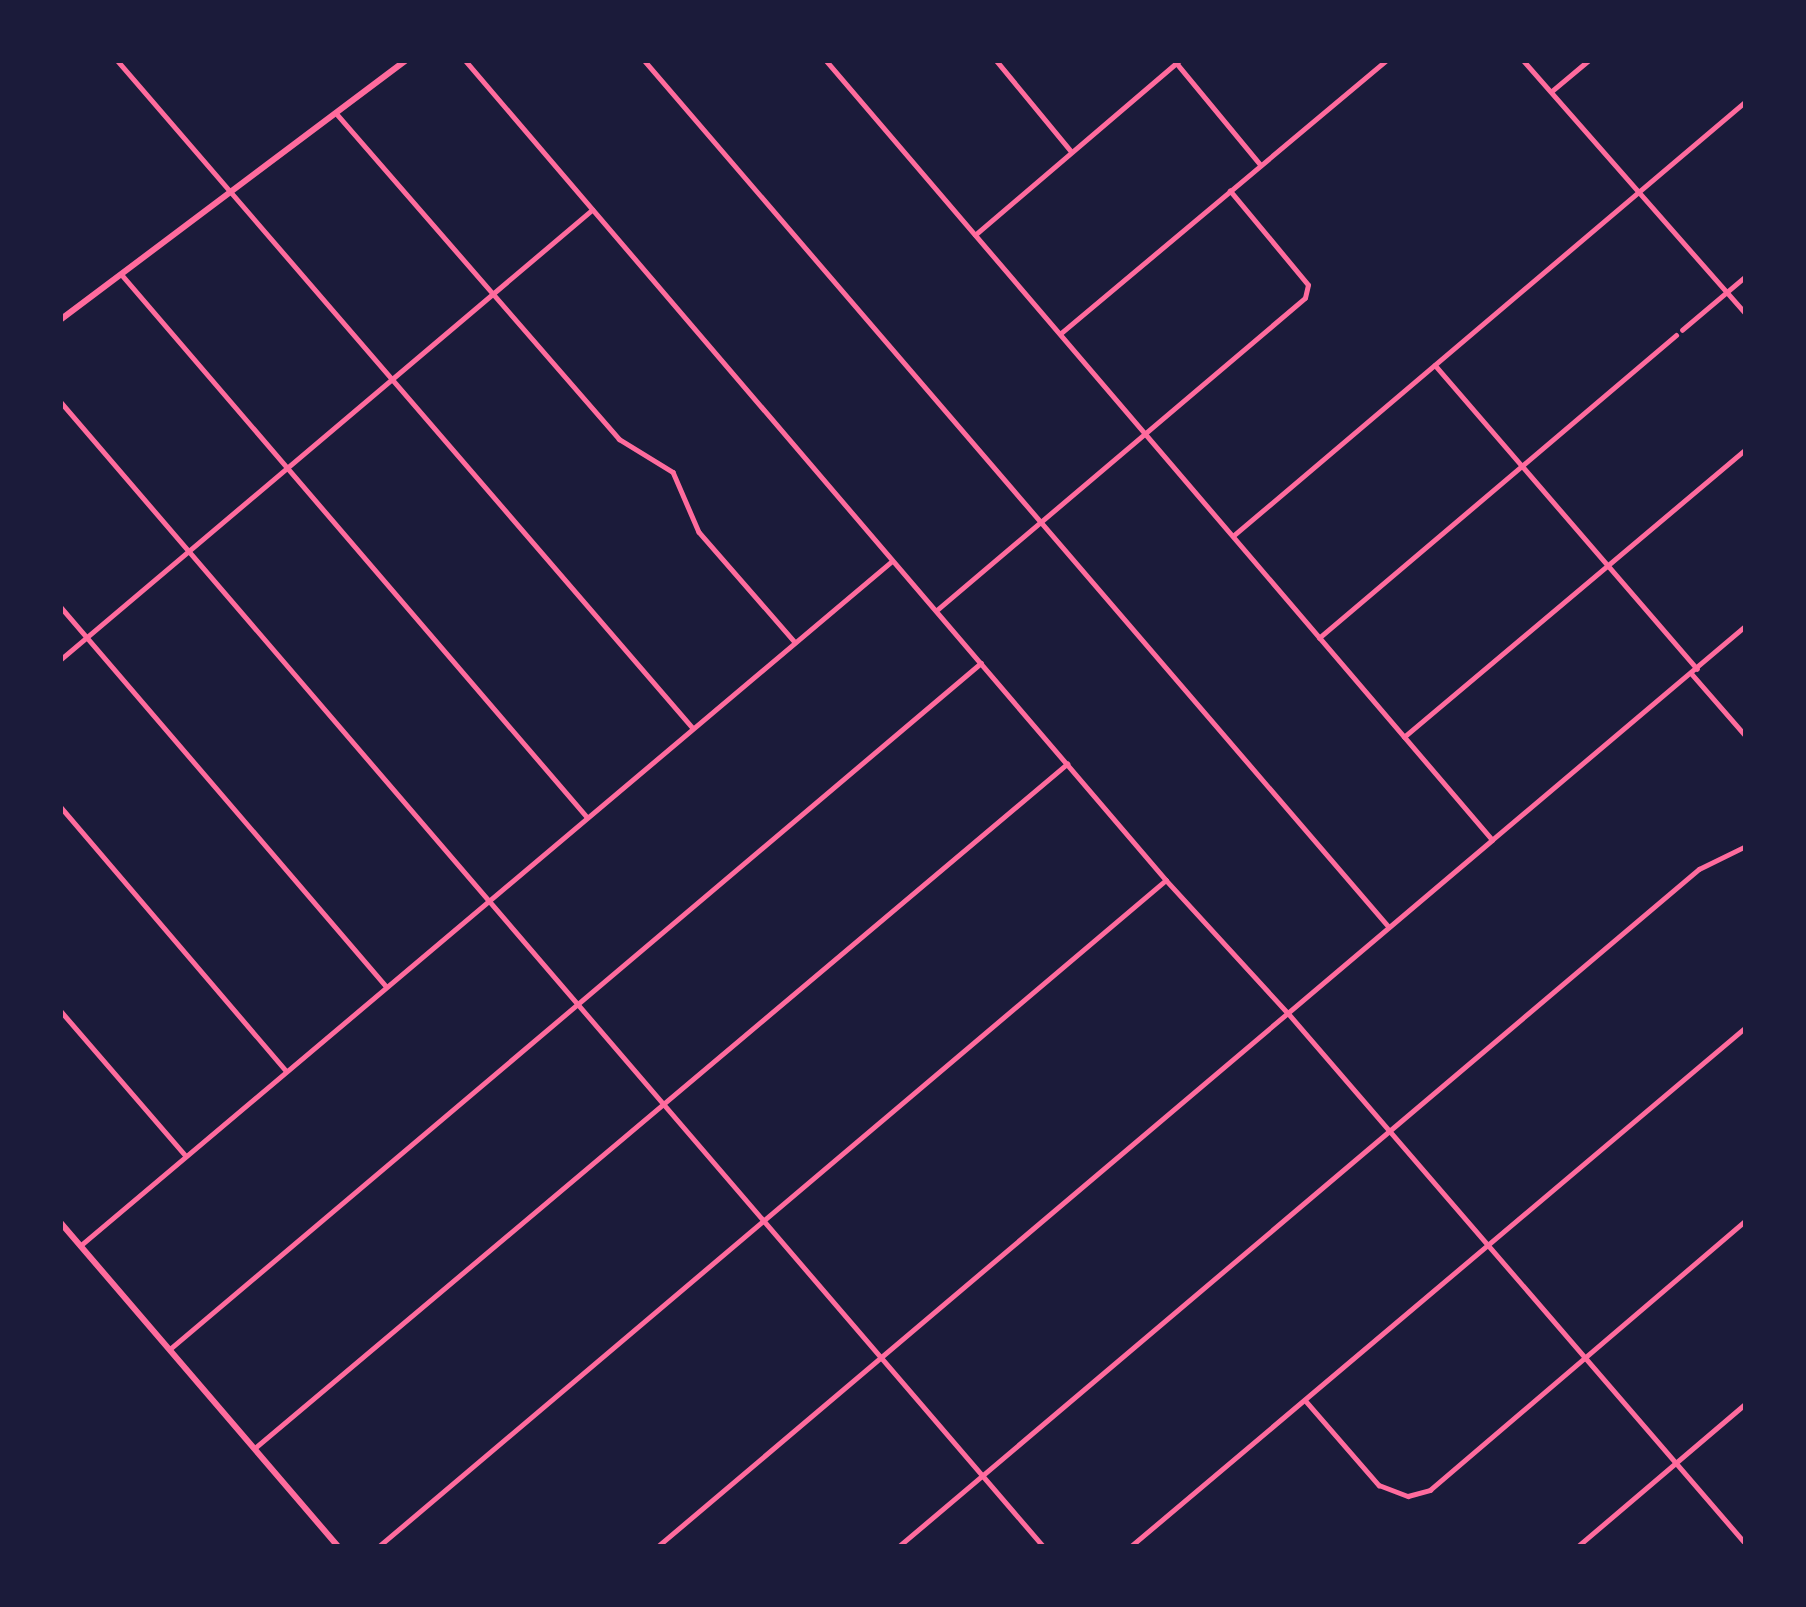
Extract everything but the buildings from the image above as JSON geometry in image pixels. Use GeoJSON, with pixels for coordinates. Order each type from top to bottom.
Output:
{"type":"FeatureCollection","features":[{"type":"Feature","properties":{"kind":"main road"},"geometry":{"type":"LineString","coordinates":[[60,320],[406,60]]}},
{"type":"Feature","properties":{"kind":"main road"},"geometry":{"type":"LineString","coordinates":[[60,1222],[339,1547]]}},
{"type":"Feature","properties":{"kind":"street"},"geometry":{"type":"LineString","coordinates":[[117,60],[693,728]]}},
{"type":"Feature","properties":{"kind":"street"},"geometry":{"type":"LineString","coordinates":[[465,60],[1166,880],[1288,1013],[1746,1544]]}},
{"type":"Feature","properties":{"kind":"street"},"geometry":{"type":"LineString","coordinates":[[644,60],[1389,927]]}},
{"type":"Feature","properties":{"kind":"street"},"geometry":{"type":"LineString","coordinates":[[826,60],[1492,841]]}},
{"type":"Feature","properties":{"kind":"street"},"geometry":{"type":"LineString","coordinates":[[996,60],[1071,151]]}},
{"type":"Feature","properties":{"kind":"street"},"geometry":{"type":"LineString","coordinates":[[1060,334],[1386,60]]}},
{"type":"Feature","properties":{"kind":"street"},"geometry":{"type":"LineString","coordinates":[[1523,60],[1746,314]]}},
{"type":"Feature","properties":{"kind":"street"},"geometry":{"type":"LineString","coordinates":[[1551,92],[1589,60]]}},
{"type":"Feature","properties":{"kind":"street"},"geometry":{"type":"LineString","coordinates":[[975,236],[1177,61],[1261,165]]}},
{"type":"Feature","properties":{"kind":"street"},"geometry":{"type":"LineString","coordinates":[[1233,537],[1746,101]]}},
{"type":"Feature","properties":{"kind":"street"},"geometry":{"type":"LineString","coordinates":[[336,112],[619,439],[673,472],[698,532],[795,642]]}},
{"type":"Feature","properties":{"kind":"street"},"geometry":{"type":"LineString","coordinates":[[937,610],[1305,298],[1308,285],[1230,191]]}},
{"type":"Feature","properties":{"kind":"street"},"geometry":{"type":"LineString","coordinates":[[60,660],[594,209]]}},
{"type":"Feature","properties":{"kind":"street"},"geometry":{"type":"LineString","coordinates":[[121,275],[290,466],[587,817]]}},
{"type":"Feature","properties":{"kind":"street"},"geometry":{"type":"LineString","coordinates":[[1319,638],[1746,276]]}},
{"type":"Feature","properties":{"kind":"street"},"geometry":{"type":"LineString","coordinates":[[1436,364],[1746,736]]}},
{"type":"Feature","properties":{"kind":"street"},"geometry":{"type":"LineString","coordinates":[[60,401],[1044,1547]]}},
{"type":"Feature","properties":{"kind":"street"},"geometry":{"type":"LineString","coordinates":[[1404,737],[1746,449]]}},
{"type":"Feature","properties":{"kind":"street"},"geometry":{"type":"LineString","coordinates":[[80,1246],[893,560]]}},
{"type":"Feature","properties":{"kind":"street"},"geometry":{"type":"LineString","coordinates":[[60,606],[386,986]]}},
{"type":"Feature","properties":{"kind":"street"},"geometry":{"type":"LineString","coordinates":[[657,1547],[1746,625]]}},
{"type":"Feature","properties":{"kind":"street"},"geometry":{"type":"LineString","coordinates":[[170,1348],[981,663]]}},
{"type":"Feature","properties":{"kind":"street"},"geometry":{"type":"LineString","coordinates":[[255,1448],[1066,764]]}},
{"type":"Feature","properties":{"kind":"street"},"geometry":{"type":"LineString","coordinates":[[60,806],[286,1071]]}},
{"type":"Feature","properties":{"kind":"street"},"geometry":{"type":"LineString","coordinates":[[898,1547],[1699,869],[1746,846]]}},
{"type":"Feature","properties":{"kind":"street"},"geometry":{"type":"LineString","coordinates":[[378,1547],[1166,880]]}},
{"type":"Feature","properties":{"kind":"street"},"geometry":{"type":"LineString","coordinates":[[60,1010],[184,1155]]}},
{"type":"Feature","properties":{"kind":"street"},"geometry":{"type":"LineString","coordinates":[[1130,1547],[1746,1027]]}},
{"type":"Feature","properties":{"kind":"street"},"geometry":{"type":"LineString","coordinates":[[1305,1400],[1379,1485],[1408,1496],[1441,1483],[1746,1220]]}},
{"type":"Feature","properties":{"kind":"street"},"geometry":{"type":"LineString","coordinates":[[1577,1547],[1746,1403]]}}]}
